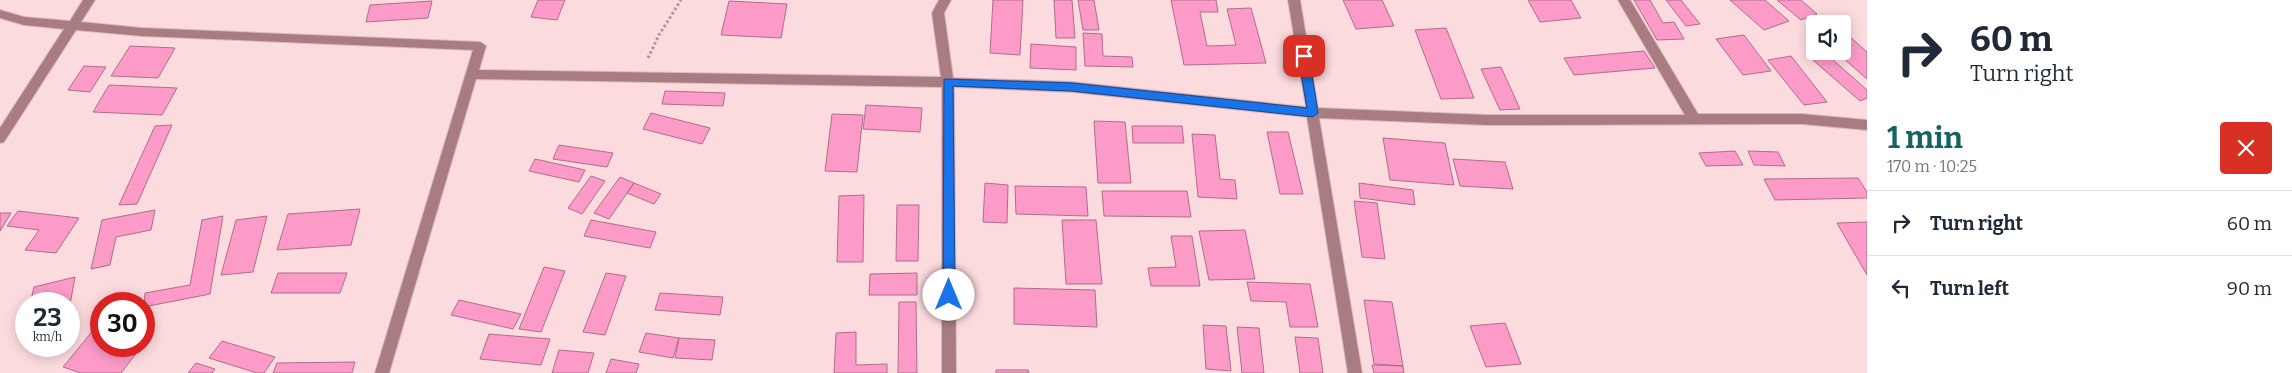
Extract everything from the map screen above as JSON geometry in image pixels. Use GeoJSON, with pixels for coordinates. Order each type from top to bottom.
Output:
{"type":"FeatureCollection","features":[{"type":"Feature","properties":{"kind":"street"},"geometry":{"type":"LineString","coordinates":[[0,138],[89,0]]}},
{"type":"Feature","properties":{"kind":"street"},"geometry":{"type":"LineString","coordinates":[[945,0],[938,13],[948,82],[949,373]]}},
{"type":"Feature","properties":{"kind":"street"},"geometry":{"type":"LineString","coordinates":[[1294,0],[1355,373]]}},
{"type":"Feature","properties":{"kind":"street"},"geometry":{"type":"LineString","coordinates":[[1624,0],[1694,119]]}},
{"type":"Feature","properties":{"kind":"street"},"geometry":{"type":"LineString","coordinates":[[0,14],[24,21],[142,32],[480,46],[382,373]]}},
{"type":"Feature","properties":{"kind":"street"},"geometry":{"type":"LineString","coordinates":[[472,74],[948,82],[1072,87],[1313,113],[1487,120],[1802,119],[1867,125]]}},
{"type":"Feature","properties":{"kind":"path"},"geometry":{"type":"LineString","coordinates":[[626,78],[647,60],[659,35],[681,0]]}},
{"type":"Feature","properties":{"kind":"building"},"geometry":{"type":"Polygon","coordinates":[[[538,0],[565,0],[557,20],[531,17],[538,0]]]}},
{"type":"Feature","properties":{"kind":"building"},"geometry":{"type":"Polygon","coordinates":[[[993,0],[1023,0],[1020,55],[990,53],[993,0]]]}},
{"type":"Feature","properties":{"kind":"building"},"geometry":{"type":"Polygon","coordinates":[[[1054,0],[1072,0],[1075,38],[1056,38],[1054,0]]]}},
{"type":"Feature","properties":{"kind":"building"},"geometry":{"type":"Polygon","coordinates":[[[1078,0],[1094,0],[1099,30],[1083,30],[1078,0]]]}},
{"type":"Feature","properties":{"kind":"building"},"geometry":{"type":"Polygon","coordinates":[[[1171,0],[1216,0],[1218,12],[1200,12],[1207,46],[1236,45],[1227,9],[1251,8],[1266,63],[1184,65],[1171,0]]]}},
{"type":"Feature","properties":{"kind":"building"},"geometry":{"type":"Polygon","coordinates":[[[1343,0],[1382,0],[1394,26],[1356,29],[1343,0]]]}},
{"type":"Feature","properties":{"kind":"building"},"geometry":{"type":"Polygon","coordinates":[[[1528,0],[1571,0],[1581,18],[1540,22],[1528,0]]]}},
{"type":"Feature","properties":{"kind":"building"},"geometry":{"type":"Polygon","coordinates":[[[1634,0],[1650,0],[1663,23],[1674,22],[1684,39],[1657,40],[1634,0]]]}},
{"type":"Feature","properties":{"kind":"building"},"geometry":{"type":"Polygon","coordinates":[[[1666,0],[1681,0],[1700,24],[1686,26],[1666,0]]]}},
{"type":"Feature","properties":{"kind":"building"},"geometry":{"type":"Polygon","coordinates":[[[1730,0],[1765,0],[1789,21],[1764,30],[1730,0]]]}},
{"type":"Feature","properties":{"kind":"building"},"geometry":{"type":"Polygon","coordinates":[[[1777,0],[1801,0],[1817,14],[1806,15],[1806,18],[1801,20],[1777,0]]]}},
{"type":"Feature","properties":{"kind":"building"},"geometry":{"type":"Polygon","coordinates":[[[432,1],[428,18],[366,22],[370,5],[432,1]]]}},
{"type":"Feature","properties":{"kind":"building"},"geometry":{"type":"Polygon","coordinates":[[[729,1],[787,4],[781,38],[721,35],[729,1]]]}},
{"type":"Feature","properties":{"kind":"building"},"geometry":{"type":"Polygon","coordinates":[[[1446,28],[1474,98],[1441,99],[1415,30],[1446,28]]]}},
{"type":"Feature","properties":{"kind":"building"},"geometry":{"type":"Polygon","coordinates":[[[1083,33],[1102,34],[1103,56],[1132,57],[1133,67],[1085,66],[1083,33]]]}},
{"type":"Feature","properties":{"kind":"building"},"geometry":{"type":"Polygon","coordinates":[[[1744,35],[1771,71],[1743,75],[1716,39],[1744,35]]]}},
{"type":"Feature","properties":{"kind":"building"},"geometry":{"type":"Polygon","coordinates":[[[1851,38],[1867,52],[1867,79],[1845,60],[1851,60],[1851,38]]]}},
{"type":"Feature","properties":{"kind":"building"},"geometry":{"type":"Polygon","coordinates":[[[1031,44],[1076,47],[1076,70],[1030,68],[1031,44]]]}},
{"type":"Feature","properties":{"kind":"building"},"geometry":{"type":"Polygon","coordinates":[[[130,46],[175,48],[158,78],[111,76],[130,46]]]}},
{"type":"Feature","properties":{"kind":"building"},"geometry":{"type":"Polygon","coordinates":[[[1644,51],[1655,68],[1574,75],[1564,58],[1644,51]]]}},
{"type":"Feature","properties":{"kind":"building"},"geometry":{"type":"Polygon","coordinates":[[[1791,56],[1827,102],[1804,105],[1768,60],[1791,56]]]}},
{"type":"Feature","properties":{"kind":"building"},"geometry":{"type":"Polygon","coordinates":[[[1813,60],[1833,60],[1867,90],[1867,98],[1860,101],[1813,60]]]}},
{"type":"Feature","properties":{"kind":"building"},"geometry":{"type":"Polygon","coordinates":[[[84,66],[106,67],[90,92],[68,90],[84,66]]]}},
{"type":"Feature","properties":{"kind":"building"},"geometry":{"type":"Polygon","coordinates":[[[1501,67],[1520,109],[1500,110],[1481,69],[1501,67]]]}},
{"type":"Feature","properties":{"kind":"building"},"geometry":{"type":"Polygon","coordinates":[[[109,85],[177,88],[162,115],[93,112],[109,85]]]}},
{"type":"Feature","properties":{"kind":"building"},"geometry":{"type":"Polygon","coordinates":[[[665,91],[725,93],[723,106],[662,104],[665,91]]]}},
{"type":"Feature","properties":{"kind":"building"},"geometry":{"type":"Polygon","coordinates":[[[866,105],[922,108],[920,132],[863,129],[866,105]]]}},
{"type":"Feature","properties":{"kind":"building"},"geometry":{"type":"Polygon","coordinates":[[[651,113],[710,128],[702,144],[643,129],[651,113]]]}},
{"type":"Feature","properties":{"kind":"building"},"geometry":{"type":"Polygon","coordinates":[[[832,114],[863,115],[857,172],[825,171],[832,114]]]}},
{"type":"Feature","properties":{"kind":"building"},"geometry":{"type":"Polygon","coordinates":[[[1094,121],[1125,122],[1131,183],[1098,183],[1094,121]]]}},
{"type":"Feature","properties":{"kind":"building"},"geometry":{"type":"Polygon","coordinates":[[[172,125],[137,204],[119,205],[155,126],[172,125]]]}},
{"type":"Feature","properties":{"kind":"building"},"geometry":{"type":"Polygon","coordinates":[[[1132,126],[1182,126],[1184,143],[1133,143],[1132,126]]]}},
{"type":"Feature","properties":{"kind":"building"},"geometry":{"type":"Polygon","coordinates":[[[1267,132],[1288,132],[1303,194],[1280,194],[1267,132]]]}},
{"type":"Feature","properties":{"kind":"building"},"geometry":{"type":"Polygon","coordinates":[[[1192,134],[1215,135],[1220,179],[1235,180],[1237,199],[1198,197],[1192,134]]]}},
{"type":"Feature","properties":{"kind":"building"},"geometry":{"type":"Polygon","coordinates":[[[1383,138],[1445,143],[1454,185],[1390,180],[1383,138]]]}},
{"type":"Feature","properties":{"kind":"building"},"geometry":{"type":"Polygon","coordinates":[[[559,145],[613,153],[607,167],[553,159],[559,145]]]}},
{"type":"Feature","properties":{"kind":"building"},"geometry":{"type":"Polygon","coordinates":[[[1735,151],[1743,165],[1706,166],[1699,153],[1735,151]]]}},
{"type":"Feature","properties":{"kind":"building"},"geometry":{"type":"Polygon","coordinates":[[[1748,151],[1778,152],[1785,166],[1754,165],[1748,151]]]}},
{"type":"Feature","properties":{"kind":"building"},"geometry":{"type":"Polygon","coordinates":[[[535,159],[585,170],[579,182],[529,171],[535,159]]]}},
{"type":"Feature","properties":{"kind":"building"},"geometry":{"type":"Polygon","coordinates":[[[1453,159],[1505,162],[1513,189],[1460,186],[1453,159]]]}},
{"type":"Feature","properties":{"kind":"building"},"geometry":{"type":"Polygon","coordinates":[[[591,176],[605,181],[582,214],[568,208],[591,176]]]}},
{"type":"Feature","properties":{"kind":"building"},"geometry":{"type":"Polygon","coordinates":[[[620,177],[634,183],[609,219],[594,213],[620,177]]]}},
{"type":"Feature","properties":{"kind":"building"},"geometry":{"type":"Polygon","coordinates":[[[1858,178],[1867,192],[1867,198],[1775,200],[1764,179],[1858,178]]]}},
{"type":"Feature","properties":{"kind":"building"},"geometry":{"type":"Polygon","coordinates":[[[634,183],[661,194],[654,204],[627,193],[634,183]]]}},
{"type":"Feature","properties":{"kind":"building"},"geometry":{"type":"Polygon","coordinates":[[[985,183],[1008,185],[1007,223],[983,222],[985,183]]]}},
{"type":"Feature","properties":{"kind":"building"},"geometry":{"type":"Polygon","coordinates":[[[1359,183],[1413,190],[1415,205],[1360,198],[1359,183]]]}},
{"type":"Feature","properties":{"kind":"building"},"geometry":{"type":"Polygon","coordinates":[[[1015,186],[1086,187],[1088,216],[1016,214],[1015,186]]]}},
{"type":"Feature","properties":{"kind":"building"},"geometry":{"type":"Polygon","coordinates":[[[1102,191],[1187,191],[1191,217],[1104,216],[1102,191]]]}},
{"type":"Feature","properties":{"kind":"building"},"geometry":{"type":"Polygon","coordinates":[[[864,195],[863,262],[837,262],[839,196],[864,195]]]}},
{"type":"Feature","properties":{"kind":"building"},"geometry":{"type":"Polygon","coordinates":[[[1354,201],[1377,203],[1385,259],[1362,257],[1354,201]]]}},
{"type":"Feature","properties":{"kind":"building"},"geometry":{"type":"Polygon","coordinates":[[[897,205],[919,205],[918,261],[896,261],[897,205]]]}},
{"type":"Feature","properties":{"kind":"building"},"geometry":{"type":"Polygon","coordinates":[[[360,209],[351,245],[277,250],[288,214],[360,209]]]}},
{"type":"Feature","properties":{"kind":"building"},"geometry":{"type":"Polygon","coordinates":[[[155,210],[151,230],[116,237],[110,265],[91,269],[102,220],[155,210]]]}},
{"type":"Feature","properties":{"kind":"building"},"geometry":{"type":"Polygon","coordinates":[[[18,211],[79,218],[56,253],[25,250],[39,230],[7,226],[18,211]]]}},
{"type":"Feature","properties":{"kind":"building"},"geometry":{"type":"Polygon","coordinates":[[[0,213],[11,213],[0,231],[0,213]]]}},
{"type":"Feature","properties":{"kind":"building"},"geometry":{"type":"Polygon","coordinates":[[[223,216],[210,294],[155,305],[155,292],[151,292],[190,285],[202,220],[223,216]]]}},
{"type":"Feature","properties":{"kind":"building"},"geometry":{"type":"Polygon","coordinates":[[[267,216],[253,272],[221,275],[236,220],[267,216]]]}},
{"type":"Feature","properties":{"kind":"building"},"geometry":{"type":"Polygon","coordinates":[[[591,220],[656,232],[650,248],[584,236],[591,220]]]}},
{"type":"Feature","properties":{"kind":"building"},"geometry":{"type":"Polygon","coordinates":[[[1062,220],[1096,220],[1102,284],[1066,284],[1062,220]]]}},
{"type":"Feature","properties":{"kind":"building"},"geometry":{"type":"Polygon","coordinates":[[[1867,222],[1867,275],[1837,223],[1867,222]]]}},
{"type":"Feature","properties":{"kind":"building"},"geometry":{"type":"Polygon","coordinates":[[[1245,230],[1255,279],[1209,280],[1199,231],[1245,230]]]}},
{"type":"Feature","properties":{"kind":"building"},"geometry":{"type":"Polygon","coordinates":[[[1171,236],[1192,236],[1200,286],[1151,286],[1148,268],[1176,267],[1171,236]]]}},
{"type":"Feature","properties":{"kind":"building"},"geometry":{"type":"Polygon","coordinates":[[[544,267],[565,271],[541,332],[519,329],[544,267]]]}},
{"type":"Feature","properties":{"kind":"building"},"geometry":{"type":"Polygon","coordinates":[[[278,273],[347,273],[340,293],[271,293],[278,273]]]}},
{"type":"Feature","properties":{"kind":"building"},"geometry":{"type":"Polygon","coordinates":[[[606,273],[626,276],[605,335],[583,332],[606,273]]]}},
{"type":"Feature","properties":{"kind":"building"},"geometry":{"type":"Polygon","coordinates":[[[917,273],[917,295],[869,295],[870,274],[917,273]]]}},
{"type":"Feature","properties":{"kind":"building"},"geometry":{"type":"Polygon","coordinates":[[[75,277],[72,292],[33,292],[34,287],[75,277]]]}},
{"type":"Feature","properties":{"kind":"building"},"geometry":{"type":"Polygon","coordinates":[[[1247,282],[1310,284],[1318,327],[1290,327],[1286,302],[1251,301],[1247,282]]]}},
{"type":"Feature","properties":{"kind":"building"},"geometry":{"type":"Polygon","coordinates":[[[1014,288],[1095,290],[1097,327],[1014,324],[1014,288]]]}},
{"type":"Feature","properties":{"kind":"building"},"geometry":{"type":"Polygon","coordinates":[[[660,293],[723,297],[720,315],[655,310],[660,293]]]}},
{"type":"Feature","properties":{"kind":"building"},"geometry":{"type":"Polygon","coordinates":[[[459,300],[521,314],[513,329],[451,315],[459,300]]]}},
{"type":"Feature","properties":{"kind":"building"},"geometry":{"type":"Polygon","coordinates":[[[1364,300],[1392,302],[1403,366],[1374,364],[1364,300]]]}},
{"type":"Feature","properties":{"kind":"building"},"geometry":{"type":"Polygon","coordinates":[[[899,302],[916,302],[917,373],[898,373],[899,302]]]}},
{"type":"Feature","properties":{"kind":"building"},"geometry":{"type":"Polygon","coordinates":[[[1505,323],[1521,364],[1486,367],[1470,326],[1505,323]]]}},
{"type":"Feature","properties":{"kind":"building"},"geometry":{"type":"Polygon","coordinates":[[[1203,325],[1226,326],[1231,371],[1206,369],[1203,325]]]}},
{"type":"Feature","properties":{"kind":"building"},"geometry":{"type":"Polygon","coordinates":[[[1237,327],[1259,328],[1264,373],[1242,373],[1237,327]]]}},
{"type":"Feature","properties":{"kind":"building"},"geometry":{"type":"Polygon","coordinates":[[[856,332],[856,365],[887,364],[887,373],[834,373],[836,333],[856,332]]]}},
{"type":"Feature","properties":{"kind":"building"},"geometry":{"type":"Polygon","coordinates":[[[646,333],[679,338],[673,358],[639,352],[646,333]]]}},
{"type":"Feature","properties":{"kind":"building"},"geometry":{"type":"Polygon","coordinates":[[[90,334],[90,357],[133,357],[121,373],[81,373],[63,367],[71,357],[80,357],[80,346],[90,334]]]}},
{"type":"Feature","properties":{"kind":"building"},"geometry":{"type":"Polygon","coordinates":[[[489,334],[550,339],[541,365],[480,359],[489,334]]]}},
{"type":"Feature","properties":{"kind":"building"},"geometry":{"type":"Polygon","coordinates":[[[1295,337],[1318,338],[1323,373],[1300,373],[1295,337]]]}},
{"type":"Feature","properties":{"kind":"building"},"geometry":{"type":"Polygon","coordinates":[[[679,338],[715,340],[712,360],[675,358],[679,338]]]}},
{"type":"Feature","properties":{"kind":"building"},"geometry":{"type":"Polygon","coordinates":[[[222,341],[275,357],[264,373],[257,373],[209,358],[222,341]]]}},
{"type":"Feature","properties":{"kind":"building"},"geometry":{"type":"Polygon","coordinates":[[[559,350],[594,353],[588,373],[552,373],[559,350]]]}},
{"type":"Feature","properties":{"kind":"building"},"geometry":{"type":"Polygon","coordinates":[[[611,359],[639,364],[636,373],[606,373],[611,359]]]}},
{"type":"Feature","properties":{"kind":"building"},"geometry":{"type":"Polygon","coordinates":[[[355,362],[352,373],[273,373],[277,363],[355,362]]]}},
{"type":"Feature","properties":{"kind":"building"},"geometry":{"type":"Polygon","coordinates":[[[196,363],[215,369],[212,373],[188,373],[196,363]]]}},
{"type":"Feature","properties":{"kind":"building"},"geometry":{"type":"Polygon","coordinates":[[[1372,365],[1403,366],[1404,373],[1374,373],[1372,365]]]}},
{"type":"Feature","properties":{"kind":"building"},"geometry":{"type":"Polygon","coordinates":[[[996,370],[1028,370],[1029,373],[996,373],[996,370]]]}},
{"type":"Feature","properties":{"kind":"route"},"geometry":{"type":"LineString","coordinates":[[949,295],[948,82],[1072,87],[1313,113],[1304,56]]}}]}
